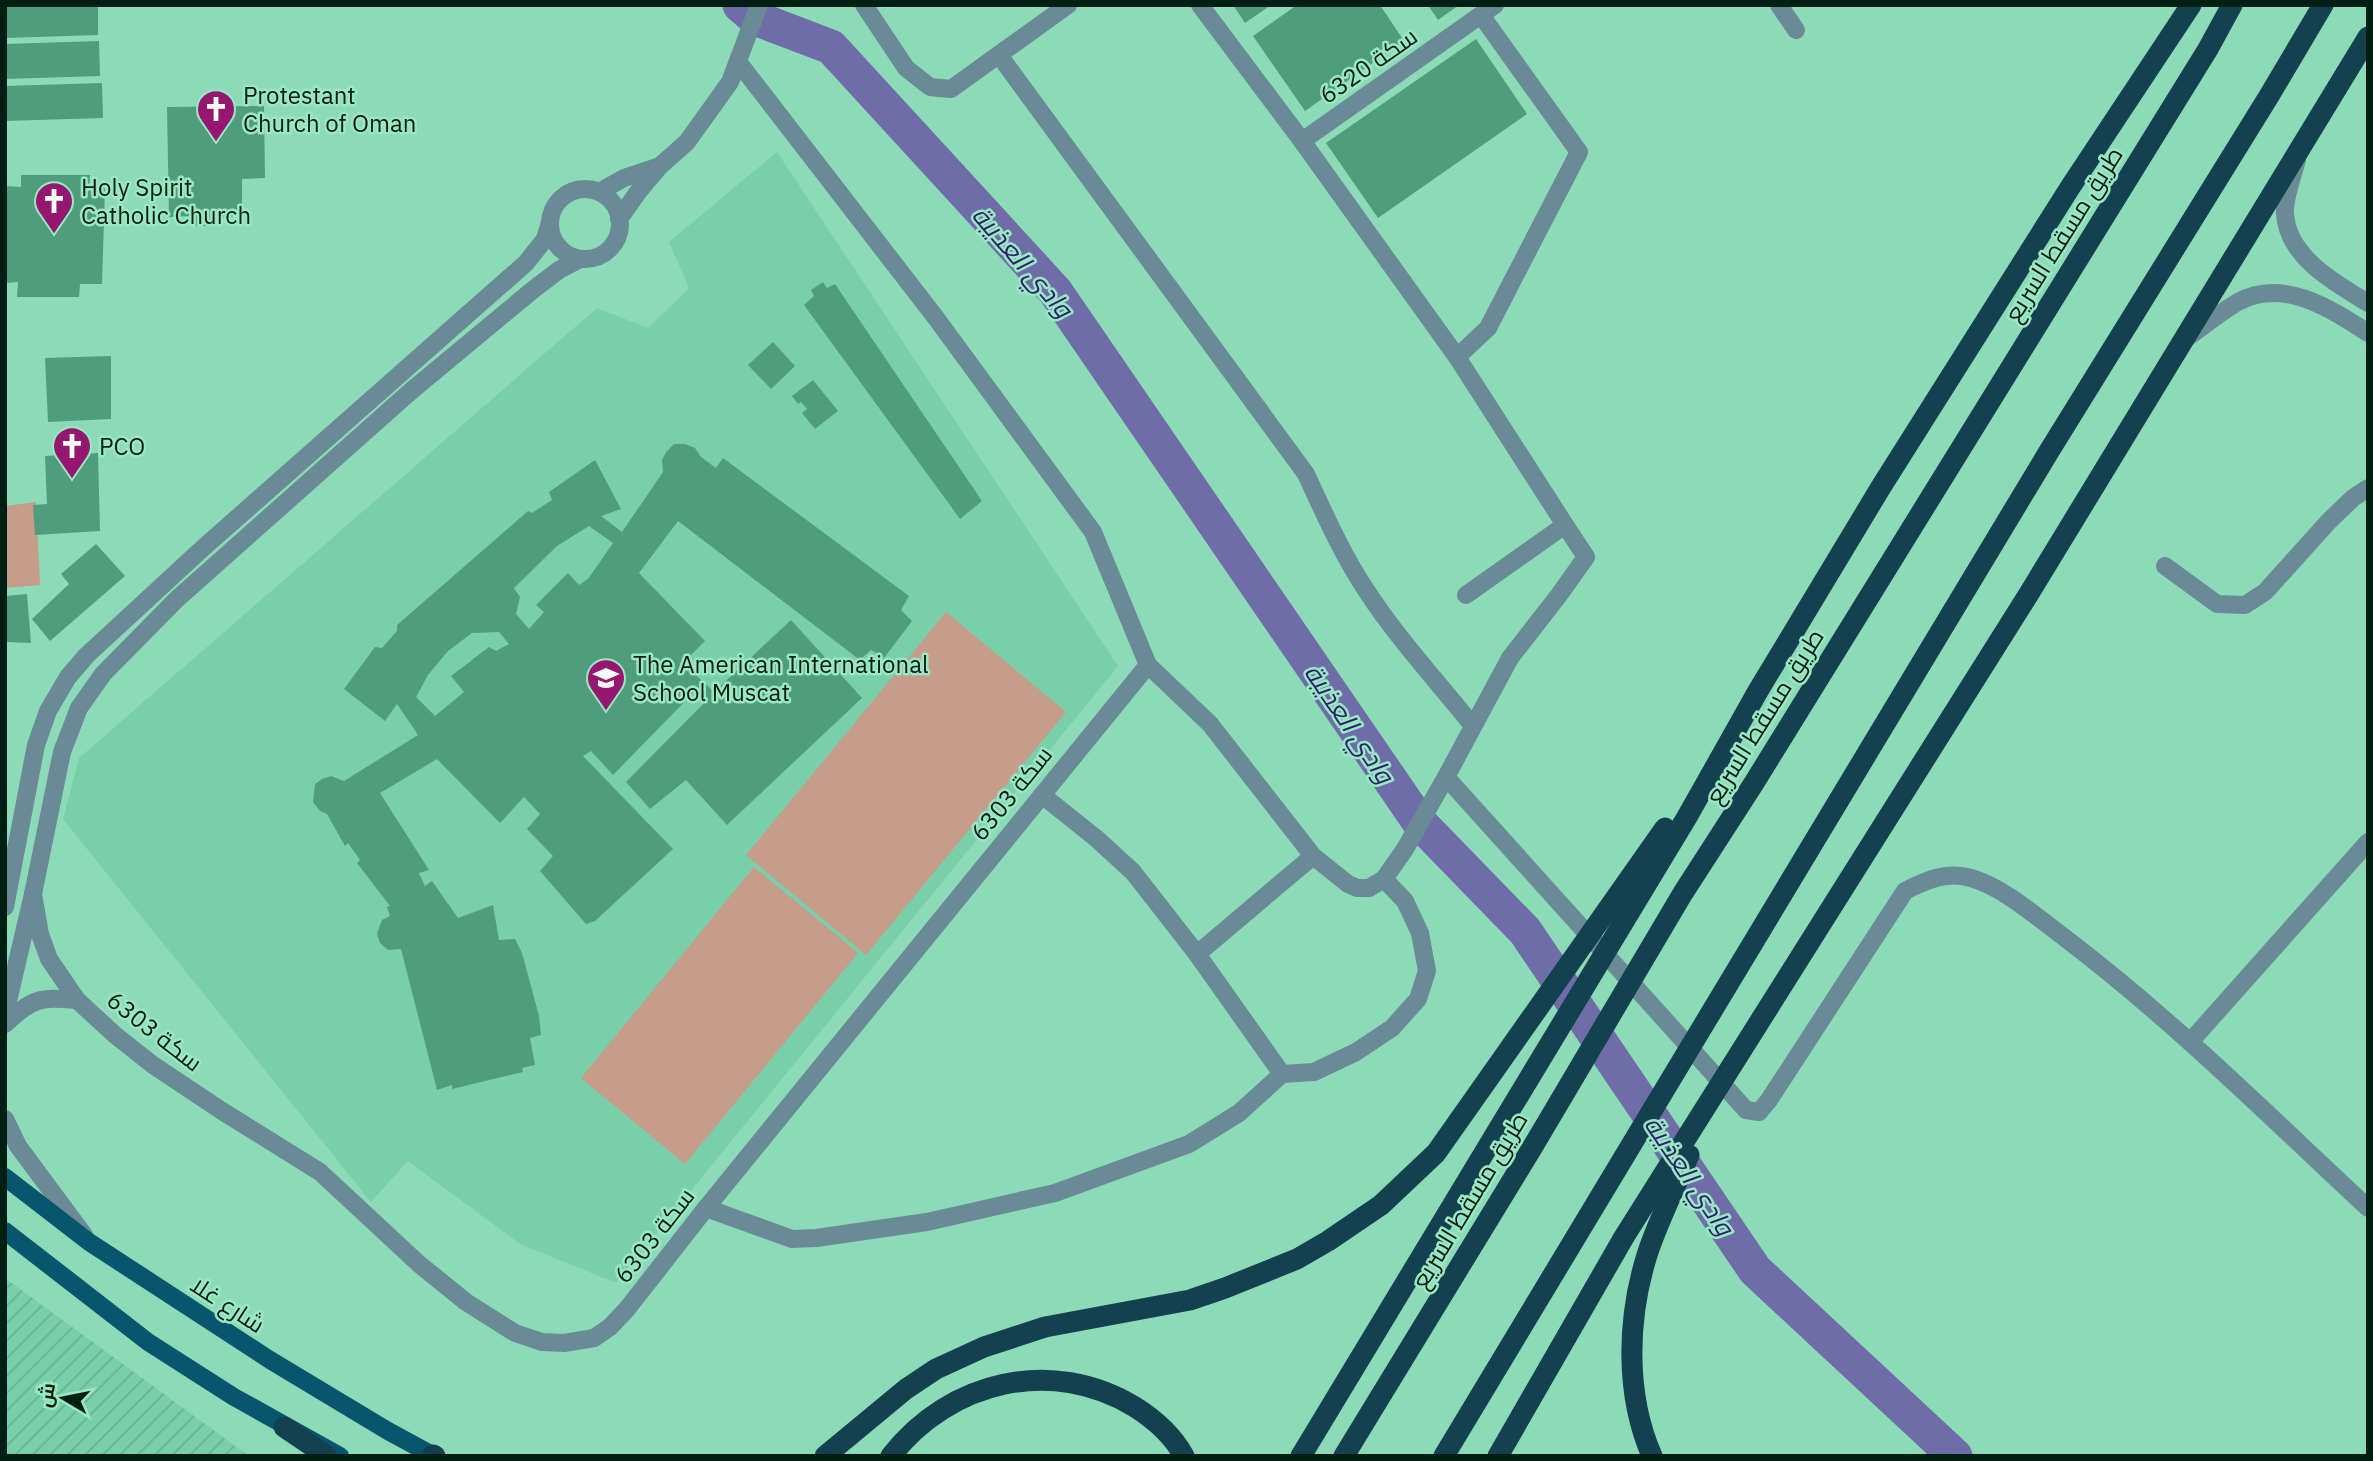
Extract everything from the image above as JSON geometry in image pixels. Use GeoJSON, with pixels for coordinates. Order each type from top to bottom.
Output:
{"type":"FeatureCollection","features":[{"type":"Feature","properties":{"kind":"highway"},"geometry":{"type":"LineString","coordinates":[[1301,1456],[1508,1112],[1650,862],[1990,312],[2191,5]]}},
{"type":"Feature","properties":{"kind":"highway","name":"طريق مسقط السريع"},"geometry":{"type":"LineString","coordinates":[[1344,1456],[1532,1148],[1683,893],[2193,73],[2232,5]]}},
{"type":"Feature","properties":{"kind":"highway"},"geometry":{"type":"LineString","coordinates":[[1444,1456],[1745,953],[2323,5]]}},
{"type":"Feature","properties":{"kind":"highway"},"geometry":{"type":"LineString","coordinates":[[1497,1456],[1624,1237],[2030,592],[2368,37]]}},
{"type":"Feature","properties":{"kind":"highway"},"geometry":{"type":"LineString","coordinates":[[825,1456],[906,1389],[936,1369],[984,1347],[1045,1327],[1189,1300],[1260,1275],[1307,1253],[1351,1226],[1404,1185],[1436,1153],[1650,862]]}},
{"type":"Feature","properties":{"kind":"highway"},"geometry":{"type":"LineString","coordinates":[[1652,1456],[1635,1399],[1632,1359],[1634,1320],[1647,1255],[1711,1101]]}},
{"type":"Feature","properties":{"kind":"highway"},"geometry":{"type":"LineString","coordinates":[[891,1456],[907,1435],[955,1402],[981,1390],[1031,1379],[1089,1386],[1118,1396],[1159,1426],[1184,1456]]}},
{"type":"Feature","properties":{"kind":"highway"},"geometry":{"type":"LineString","coordinates":[[284,1427],[327,1456]]}},
{"type":"Feature","properties":{"kind":"main road","name":"شارع غلا"},"geometry":{"type":"LineString","coordinates":[[5,1177],[89,1242],[270,1360],[434,1456]]}},
{"type":"Feature","properties":{"kind":"main road"},"geometry":{"type":"LineString","coordinates":[[5,1231],[148,1342],[284,1427],[340,1456]]}},
{"type":"Feature","properties":{"kind":"street"},"geometry":{"type":"LineString","coordinates":[[620,219],[660,166],[687,142],[730,82],[760,5]]}},
{"type":"Feature","properties":{"kind":"street"},"geometry":{"type":"LineString","coordinates":[[864,5],[906,68],[930,87],[951,89],[1068,5]]}},
{"type":"Feature","properties":{"kind":"street"},"geometry":{"type":"LineString","coordinates":[[739,63],[936,318],[1093,532],[1148,666],[1210,724],[1313,856],[1348,884],[1357,888],[1369,888],[1384,879],[1405,849],[1510,658],[1586,557],[1457,357],[1303,141],[1200,5]]}},
{"type":"Feature","properties":{"kind":"street"},"geometry":{"type":"LineString","coordinates":[[1779,5],[1796,30]]}},
{"type":"Feature","properties":{"kind":"street"},"geometry":{"type":"LineString","coordinates":[[1457,357],[1488,328],[1579,152],[1488,10]]}},
{"type":"Feature","properties":{"kind":"street","name":"سكة 6320"},"geometry":{"type":"LineString","coordinates":[[1303,141],[1488,10]]}},
{"type":"Feature","properties":{"kind":"street"},"geometry":{"type":"LineString","coordinates":[[999,55],[1306,474],[1337,540],[1365,589],[1402,640],[1474,726]]}},
{"type":"Feature","properties":{"kind":"street"},"geometry":{"type":"LineString","coordinates":[[2300,148],[2285,213],[2292,240],[2314,266],[2338,285],[2368,303]]}},
{"type":"Feature","properties":{"kind":"street"},"geometry":{"type":"LineString","coordinates":[[599,192],[624,178],[660,166]]}},
{"type":"Feature","properties":{"kind":"street"},"geometry":{"type":"LineString","coordinates":[[5,907],[36,746],[48,711],[68,677],[87,655],[203,548],[526,264],[545,239],[550,222],[557,203],[566,195],[587,189],[599,192],[616,208],[620,219],[618,237],[607,251],[591,259],[580,259],[562,250],[551,233],[550,222]]}},
{"type":"Feature","properties":{"kind":"street"},"geometry":{"type":"LineString","coordinates":[[5,1014],[62,752],[79,708],[103,674],[177,599],[411,391],[534,289],[559,270],[580,259]]}},
{"type":"Feature","properties":{"kind":"street"},"geometry":{"type":"LineString","coordinates":[[2182,341],[2239,301],[2260,294],[2305,298],[2329,308],[2368,333]]}},
{"type":"Feature","properties":{"kind":"street"},"geometry":{"type":"LineString","coordinates":[[2165,566],[2217,604],[2245,605],[2265,592],[2329,521],[2368,488]]}},
{"type":"Feature","properties":{"kind":"street"},"geometry":{"type":"LineString","coordinates":[[1466,595],[1565,524]]}},
{"type":"Feature","properties":{"kind":"street","name":"سكة 6303"},"geometry":{"type":"LineString","coordinates":[[33,894],[40,933],[49,959],[77,1000],[94,1018],[153,1065],[320,1172],[387,1236],[466,1302],[514,1333],[528,1339],[565,1343],[594,1338],[610,1327],[627,1309],[706,1208],[1148,666]]}},
{"type":"Feature","properties":{"kind":"street"},"geometry":{"type":"LineString","coordinates":[[1446,776],[1746,1110],[1759,1112],[1769,1100],[1905,891],[1926,880],[1950,876],[1970,878],[1991,887],[2036,917],[2117,978],[2190,1041],[2368,1208]]}},
{"type":"Feature","properties":{"kind":"street"},"geometry":{"type":"LineString","coordinates":[[1042,795],[1133,872],[1197,954],[1282,1074]]}},
{"type":"Feature","properties":{"kind":"street"},"geometry":{"type":"LineString","coordinates":[[2190,1041],[2368,842]]}},
{"type":"Feature","properties":{"kind":"street"},"geometry":{"type":"LineString","coordinates":[[1197,954],[1313,856]]}},
{"type":"Feature","properties":{"kind":"street"},"geometry":{"type":"LineString","coordinates":[[706,1208],[792,1239],[816,1238],[927,1222],[1042,1196],[1189,1144],[1239,1113],[1282,1074],[1314,1072],[1356,1052],[1392,1028],[1418,999],[1427,971],[1420,933],[1405,901],[1384,879]]}},
{"type":"Feature","properties":{"kind":"street","name":"سكة 6303"},"geometry":{"type":"LineString","coordinates":[[5,1024],[28,1003],[47,998],[77,1000]]}},
{"type":"Feature","properties":{"kind":"street"},"geometry":{"type":"LineString","coordinates":[[5,1119],[18,1146],[89,1242]]}},
{"type":"Feature","properties":{"kind":"shaded area","name":"The American International School Muscat"},"geometry":{"type":"Polygon","coordinates":[[[777,152],[1118,666],[616,1283],[520,1244],[408,1161],[371,1202],[63,819],[79,758],[597,308],[648,328],[689,288],[669,242],[777,152]]]}},
{"type":"Feature","properties":{"kind":"shaded area"},"geometry":{"type":"Polygon","coordinates":[[[36,502],[40,585],[5,588],[5,506],[36,502]]]}},
{"type":"Feature","properties":{"kind":"shaded area"},"geometry":{"type":"Polygon","coordinates":[[[946,612],[1066,712],[866,955],[746,855],[946,612]]]}},
{"type":"Feature","properties":{"kind":"shaded area"},"geometry":{"type":"Polygon","coordinates":[[[754,867],[858,953],[685,1164],[581,1078],[754,867]]]}},
{"type":"Feature","properties":{"kind":"shaded area"},"geometry":{"type":"Polygon","coordinates":[[[5,1278],[249,1456],[5,1456],[5,1278]]]}},
{"type":"Feature","properties":{"kind":"building"},"geometry":{"type":"Polygon","coordinates":[[[5,5],[98,5],[98,35],[5,38],[5,5]]]}},
{"type":"Feature","properties":{"kind":"building"},"geometry":{"type":"Polygon","coordinates":[[[1233,5],[1271,5],[1245,23],[1233,5]]]}},
{"type":"Feature","properties":{"kind":"building"},"geometry":{"type":"Polygon","coordinates":[[[1297,5],[1380,5],[1404,41],[1305,111],[1253,36],[1297,5]]]}},
{"type":"Feature","properties":{"kind":"building"},"geometry":{"type":"Polygon","coordinates":[[[1428,5],[1459,5],[1438,20],[1428,5]]]}},
{"type":"Feature","properties":{"kind":"building"},"geometry":{"type":"Polygon","coordinates":[[[1476,39],[1527,114],[1378,218],[1326,143],[1476,39]]]}},
{"type":"Feature","properties":{"kind":"building"},"geometry":{"type":"Polygon","coordinates":[[[99,41],[100,76],[5,79],[5,44],[99,41]]]}},
{"type":"Feature","properties":{"kind":"building"},"geometry":{"type":"Polygon","coordinates":[[[102,83],[103,118],[5,121],[5,86],[102,83]]]}},
{"type":"Feature","properties":{"kind":"building","name":"Protestant Church of Oman"},"geometry":{"type":"Polygon","coordinates":[[[264,106],[265,178],[242,179],[242,216],[217,217],[211,226],[195,226],[192,216],[169,217],[167,107],[264,106]]]}},
{"type":"Feature","properties":{"kind":"building","name":"Holy Spirit Catholic Church"},"geometry":{"type":"Polygon","coordinates":[[[21,175],[90,175],[89,187],[105,188],[102,284],[80,284],[79,297],[17,297],[18,282],[5,283],[5,186],[21,187],[21,175]]]}},
{"type":"Feature","properties":{"kind":"building"},"geometry":{"type":"Polygon","coordinates":[[[823,282],[827,288],[835,284],[982,501],[960,519],[804,305],[814,296],[811,290],[823,282]]]}},
{"type":"Feature","properties":{"kind":"building"},"geometry":{"type":"Polygon","coordinates":[[[773,342],[795,366],[771,389],[748,365],[773,342]]]}},
{"type":"Feature","properties":{"kind":"building","name":"PCO"},"geometry":{"type":"Polygon","coordinates":[[[111,356],[111,419],[48,422],[45,358],[111,356]]]}},
{"type":"Feature","properties":{"kind":"building"},"geometry":{"type":"Polygon","coordinates":[[[813,380],[838,411],[815,429],[802,413],[807,409],[801,402],[798,404],[792,396],[813,380]]]}},
{"type":"Feature","properties":{"kind":"building"},"geometry":{"type":"Polygon","coordinates":[[[674,444],[685,444],[695,448],[701,457],[716,468],[723,458],[909,596],[901,610],[912,621],[884,658],[871,650],[860,660],[678,521],[639,573],[705,641],[683,663],[714,692],[791,620],[862,698],[727,825],[686,780],[650,809],[626,782],[708,699],[698,688],[613,775],[591,751],[583,756],[673,849],[595,921],[586,924],[540,871],[553,856],[527,829],[540,814],[524,797],[500,823],[437,759],[380,793],[429,870],[419,873],[425,886],[432,881],[458,918],[493,905],[499,940],[515,939],[522,953],[539,1016],[541,1035],[530,1038],[535,1065],[522,1068],[523,1072],[437,1090],[401,949],[388,950],[380,943],[377,934],[382,920],[390,916],[387,907],[390,906],[357,863],[360,860],[348,843],[345,846],[327,814],[320,811],[313,802],[315,784],[322,779],[331,776],[344,781],[418,735],[397,704],[385,721],[344,689],[375,647],[382,648],[397,631],[397,625],[528,511],[532,513],[552,500],[549,492],[595,460],[621,509],[601,516],[622,532],[663,472],[662,460],[674,444]],[[589,526],[557,546],[514,588],[520,597],[516,614],[529,629],[544,612],[536,605],[568,573],[579,585],[588,579],[613,543],[589,526]],[[499,632],[472,633],[448,651],[428,675],[416,697],[435,716],[464,692],[451,676],[489,647],[496,651],[509,644],[499,632]]]}},
{"type":"Feature","properties":{"kind":"building","name":"PCO"},"geometry":{"type":"Polygon","coordinates":[[[98,453],[100,531],[35,535],[33,505],[47,504],[45,456],[98,453]]]}},
{"type":"Feature","properties":{"kind":"building"},"geometry":{"type":"Polygon","coordinates":[[[96,544],[125,576],[50,641],[32,619],[69,584],[61,574],[96,544]]]}},
{"type":"Feature","properties":{"kind":"building"},"geometry":{"type":"Polygon","coordinates":[[[27,594],[31,643],[5,642],[5,596],[27,594]]]}},
{"type":"Feature","properties":{"kind":"waterway","name":"وادي العذيبة"},"geometry":{"type":"LineString","coordinates":[[740,5],[755,18],[831,47],[1055,291],[1420,823],[1525,931],[1755,1270],[1955,1456]]}},
{"type":"Feature","properties":{"kind":"place","name":"Protestant Church of Oman"},"geometry":{"type":"Point","coordinates":[216,143]}},
{"type":"Feature","properties":{"kind":"place","name":"Holy Spirit Catholic Church"},"geometry":{"type":"Point","coordinates":[54,235]}},
{"type":"Feature","properties":{"kind":"place","name":"PCO"},"geometry":{"type":"Point","coordinates":[72,480]}},
{"type":"Feature","properties":{"kind":"place","name":"The American International School Muscat"},"geometry":{"type":"Point","coordinates":[606,712]}}]}
